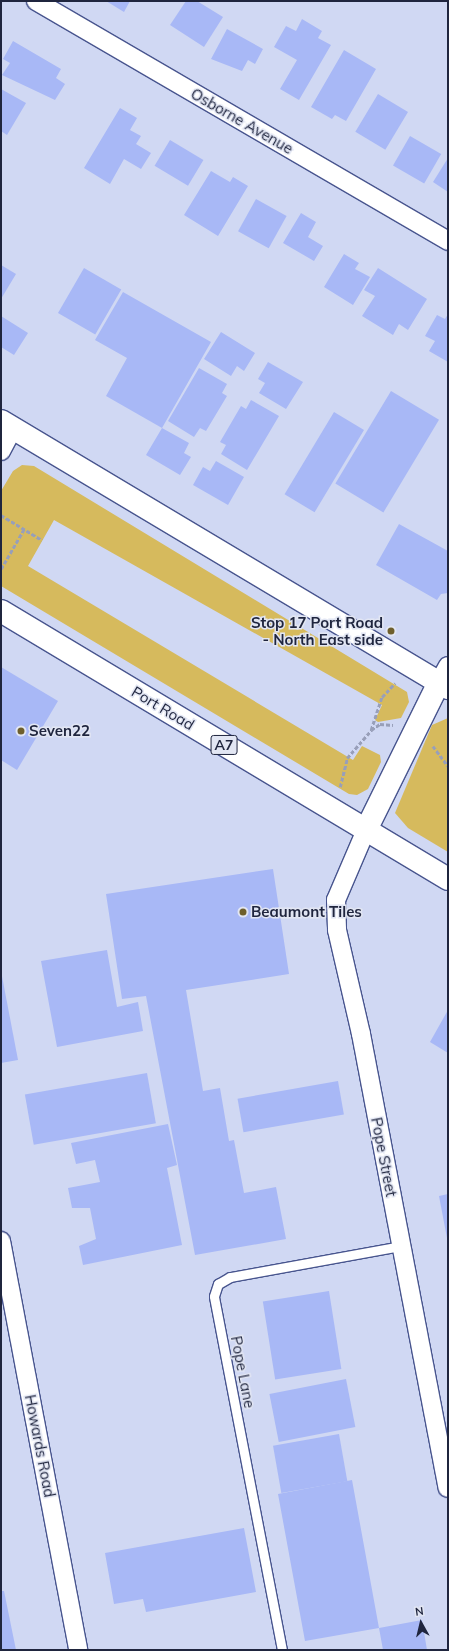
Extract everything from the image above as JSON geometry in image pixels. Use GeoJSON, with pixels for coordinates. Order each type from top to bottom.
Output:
{"type":"FeatureCollection","features":[{"type":"Feature","properties":{"kind":"highway"},"geometry":{"type":"LineString","coordinates":[[7,424],[445,678],[366,830]]}},
{"type":"Feature","properties":{"kind":"highway","name":"Port Road"},"geometry":{"type":"LineString","coordinates":[[1,611],[448,878]]}},
{"type":"Feature","properties":{"kind":"street","name":"Osborne Avenue"},"geometry":{"type":"LineString","coordinates":[[36,1],[448,242]]}},
{"type":"Feature","properties":{"kind":"street"},"geometry":{"type":"LineString","coordinates":[[1,451],[7,424]]}},
{"type":"Feature","properties":{"kind":"street","name":"Pope Street"},"geometry":{"type":"LineString","coordinates":[[366,830],[336,900],[337,930],[361,1034],[448,1488]]}},
{"type":"Feature","properties":{"kind":"street","name":"Howards Road"},"geometry":{"type":"LineString","coordinates":[[1,1241],[78,1650]]}},
{"type":"Feature","properties":{"kind":"lane","name":"Pope Lane"},"geometry":{"type":"LineString","coordinates":[[282,1650],[214,1296],[218,1284],[230,1276],[401,1246]]}},
{"type":"Feature","properties":{"kind":"path"},"geometry":{"type":"LineString","coordinates":[[1,515],[42,540]]}},
{"type":"Feature","properties":{"kind":"path"},"geometry":{"type":"LineString","coordinates":[[1,569],[24,529]]}},
{"type":"Feature","properties":{"kind":"path"},"geometry":{"type":"LineString","coordinates":[[371,730],[382,697],[395,683]]}},
{"type":"Feature","properties":{"kind":"path"},"geometry":{"type":"LineString","coordinates":[[340,787],[347,758],[371,730],[380,724],[394,725]]}},
{"type":"Feature","properties":{"kind":"path"},"geometry":{"type":"LineString","coordinates":[[428,743],[448,766]]}},
{"type":"Feature","properties":{"kind":"shaded area"},"geometry":{"type":"Polygon","coordinates":[[[22,465],[34,466],[407,692],[409,702],[401,718],[378,722],[375,720],[382,705],[54,520],[28,566],[353,760],[362,746],[380,755],[381,762],[368,789],[357,795],[349,794],[1,586],[1,491],[13,471],[22,465]]]}},
{"type":"Feature","properties":{"kind":"shaded area"},"geometry":{"type":"Polygon","coordinates":[[[448,718],[448,852],[408,828],[395,813],[432,725],[448,718]]]}},
{"type":"Feature","properties":{"kind":"building"},"geometry":{"type":"Polygon","coordinates":[[[106,1],[130,1],[124,12],[106,1]]]}},
{"type":"Feature","properties":{"kind":"building"},"geometry":{"type":"Polygon","coordinates":[[[186,1],[197,1],[223,17],[204,47],[170,25],[186,1]]]}},
{"type":"Feature","properties":{"kind":"building"},"geometry":{"type":"Polygon","coordinates":[[[302,19],[322,31],[318,38],[331,45],[299,100],[280,89],[297,60],[274,47],[286,26],[296,31],[302,19]]]}},
{"type":"Feature","properties":{"kind":"building"},"geometry":{"type":"Polygon","coordinates":[[[227,29],[263,49],[255,64],[248,60],[242,71],[211,59],[227,29]]]}},
{"type":"Feature","properties":{"kind":"building"},"geometry":{"type":"Polygon","coordinates":[[[13,41],[61,69],[56,78],[65,84],[55,100],[2,75],[10,63],[3,59],[13,41]]]}},
{"type":"Feature","properties":{"kind":"building"},"geometry":{"type":"Polygon","coordinates":[[[344,50],[376,69],[346,121],[335,115],[332,119],[311,107],[344,50]]]}},
{"type":"Feature","properties":{"kind":"building"},"geometry":{"type":"Polygon","coordinates":[[[1,89],[26,103],[7,135],[1,131],[1,89]]]}},
{"type":"Feature","properties":{"kind":"building"},"geometry":{"type":"Polygon","coordinates":[[[378,94],[408,112],[385,150],[355,132],[378,94]]]}},
{"type":"Feature","properties":{"kind":"building"},"geometry":{"type":"Polygon","coordinates":[[[120,108],[137,118],[130,130],[141,136],[136,144],[151,153],[141,169],[124,159],[110,184],[84,168],[120,108]]]}},
{"type":"Feature","properties":{"kind":"building"},"geometry":{"type":"Polygon","coordinates":[[[410,136],[441,154],[424,183],[393,165],[410,136]]]}},
{"type":"Feature","properties":{"kind":"building"},"geometry":{"type":"Polygon","coordinates":[[[170,140],[203,160],[188,186],[155,166],[170,140]]]}},
{"type":"Feature","properties":{"kind":"building"},"geometry":{"type":"Polygon","coordinates":[[[448,158],[448,192],[433,182],[448,158]]]}},
{"type":"Feature","properties":{"kind":"building"},"geometry":{"type":"Polygon","coordinates":[[[211,171],[230,182],[233,177],[248,186],[218,236],[184,215],[211,171]]]}},
{"type":"Feature","properties":{"kind":"building"},"geometry":{"type":"Polygon","coordinates":[[[256,199],[287,216],[269,248],[238,231],[256,199]]]}},
{"type":"Feature","properties":{"kind":"building"},"geometry":{"type":"Polygon","coordinates":[[[301,213],[316,222],[308,237],[323,246],[314,261],[283,243],[301,213]]]}},
{"type":"Feature","properties":{"kind":"building"},"geometry":{"type":"Polygon","coordinates":[[[344,254],[359,263],[355,269],[370,277],[353,305],[324,287],[344,254]]]}},
{"type":"Feature","properties":{"kind":"building"},"geometry":{"type":"Polygon","coordinates":[[[1,265],[16,274],[1,299],[1,265]]]}},
{"type":"Feature","properties":{"kind":"building"},"geometry":{"type":"Polygon","coordinates":[[[84,268],[121,290],[95,335],[58,313],[84,268]]]}},
{"type":"Feature","properties":{"kind":"building"},"geometry":{"type":"Polygon","coordinates":[[[378,268],[427,299],[408,330],[399,324],[393,335],[362,316],[375,296],[364,290],[378,268]]]}},
{"type":"Feature","properties":{"kind":"building"},"geometry":{"type":"Polygon","coordinates":[[[123,292],[211,342],[162,428],[106,396],[127,358],[95,340],[123,292]]]}},
{"type":"Feature","properties":{"kind":"building"},"geometry":{"type":"Polygon","coordinates":[[[448,314],[448,362],[429,351],[435,341],[425,336],[437,315],[445,319],[448,314]]]}},
{"type":"Feature","properties":{"kind":"building"},"geometry":{"type":"Polygon","coordinates":[[[1,316],[28,333],[14,355],[1,347],[1,316]]]}},
{"type":"Feature","properties":{"kind":"building"},"geometry":{"type":"Polygon","coordinates":[[[221,332],[255,353],[244,371],[237,366],[231,376],[204,359],[221,332]]]}},
{"type":"Feature","properties":{"kind":"building"},"geometry":{"type":"Polygon","coordinates":[[[268,362],[303,382],[286,409],[259,393],[265,383],[258,379],[268,362]]]}},
{"type":"Feature","properties":{"kind":"building"},"geometry":{"type":"Polygon","coordinates":[[[199,368],[227,384],[222,393],[227,396],[206,431],[200,428],[194,437],[168,421],[199,368]]]}},
{"type":"Feature","properties":{"kind":"building"},"geometry":{"type":"Polygon","coordinates":[[[391,391],[439,420],[383,512],[335,484],[391,391]]]}},
{"type":"Feature","properties":{"kind":"building"},"geometry":{"type":"Polygon","coordinates":[[[251,400],[279,416],[247,470],[221,454],[226,445],[220,442],[241,406],[246,409],[251,400]]]}},
{"type":"Feature","properties":{"kind":"building"},"geometry":{"type":"Polygon","coordinates":[[[334,412],[364,430],[315,512],[285,494],[334,412]]]}},
{"type":"Feature","properties":{"kind":"building"},"geometry":{"type":"Polygon","coordinates":[[[162,428],[189,443],[184,453],[191,457],[180,475],[146,455],[162,428]]]}},
{"type":"Feature","properties":{"kind":"building"},"geometry":{"type":"Polygon","coordinates":[[[216,461],[244,477],[228,505],[193,485],[203,467],[210,471],[216,461]]]}},
{"type":"Feature","properties":{"kind":"building"},"geometry":{"type":"Polygon","coordinates":[[[399,524],[448,551],[448,593],[441,594],[437,600],[376,565],[399,524]]]}},
{"type":"Feature","properties":{"kind":"building","name":"Seven22"},"geometry":{"type":"Polygon","coordinates":[[[1,667],[58,701],[17,770],[1,760],[1,667]]]}},
{"type":"Feature","properties":{"kind":"building"},"geometry":{"type":"Polygon","coordinates":[[[273,869],[289,974],[186,990],[203,1091],[220,1088],[229,1141],[234,1140],[244,1193],[276,1187],[286,1239],[195,1255],[146,996],[122,999],[106,894],[273,869]]]}},
{"type":"Feature","properties":{"kind":"building"},"geometry":{"type":"Polygon","coordinates":[[[107,950],[117,1007],[138,1002],[143,1031],[57,1047],[41,961],[107,950]]]}},
{"type":"Feature","properties":{"kind":"building"},"geometry":{"type":"Polygon","coordinates":[[[1,971],[18,1060],[1,1063],[1,971]]]}},
{"type":"Feature","properties":{"kind":"building"},"geometry":{"type":"Polygon","coordinates":[[[448,1010],[448,1053],[430,1042],[448,1010]]]}},
{"type":"Feature","properties":{"kind":"building"},"geometry":{"type":"Polygon","coordinates":[[[147,1073],[156,1123],[34,1145],[25,1095],[147,1073]]]}},
{"type":"Feature","properties":{"kind":"building"},"geometry":{"type":"Polygon","coordinates":[[[338,1081],[344,1114],[243,1132],[238,1099],[338,1081]]]}},
{"type":"Feature","properties":{"kind":"building"},"geometry":{"type":"Polygon","coordinates":[[[168,1124],[177,1165],[167,1168],[182,1245],[83,1265],[79,1246],[96,1239],[90,1208],[72,1208],[68,1188],[100,1182],[95,1160],[76,1164],[71,1143],[168,1124]]]}},
{"type":"Feature","properties":{"kind":"building"},"geometry":{"type":"Polygon","coordinates":[[[448,1194],[448,1238],[447,1238],[439,1196],[448,1194]]]}},
{"type":"Feature","properties":{"kind":"building"},"geometry":{"type":"Polygon","coordinates":[[[329,1291],[341,1369],[275,1380],[263,1301],[329,1291]]]}},
{"type":"Feature","properties":{"kind":"building"},"geometry":{"type":"Polygon","coordinates":[[[346,1379],[355,1427],[279,1442],[269,1394],[346,1379]]]}},
{"type":"Feature","properties":{"kind":"building"},"geometry":{"type":"Polygon","coordinates":[[[339,1434],[347,1481],[281,1493],[273,1446],[339,1434]]]}},
{"type":"Feature","properties":{"kind":"building"},"geometry":{"type":"Polygon","coordinates":[[[352,1480],[379,1628],[305,1641],[278,1494],[352,1480]]]}},
{"type":"Feature","properties":{"kind":"building"},"geometry":{"type":"Polygon","coordinates":[[[244,1528],[256,1592],[146,1612],[143,1599],[114,1604],[105,1553],[244,1528]]]}},
{"type":"Feature","properties":{"kind":"building"},"geometry":{"type":"Polygon","coordinates":[[[1,1591],[4,1591],[16,1650],[1,1650],[1,1591]]]}},
{"type":"Feature","properties":{"kind":"building"},"geometry":{"type":"Polygon","coordinates":[[[422,1620],[427,1650],[383,1650],[379,1628],[422,1620]]]}},
{"type":"Feature","properties":{"kind":"place","name":"Stop 17 Port Road - North East side"},"geometry":{"type":"Point","coordinates":[391,631]}},
{"type":"Feature","properties":{"kind":"place","name":"Seven22"},"geometry":{"type":"Point","coordinates":[21,731]}},
{"type":"Feature","properties":{"kind":"place","name":"Beaumont Tiles"},"geometry":{"type":"Point","coordinates":[243,912]}}]}
